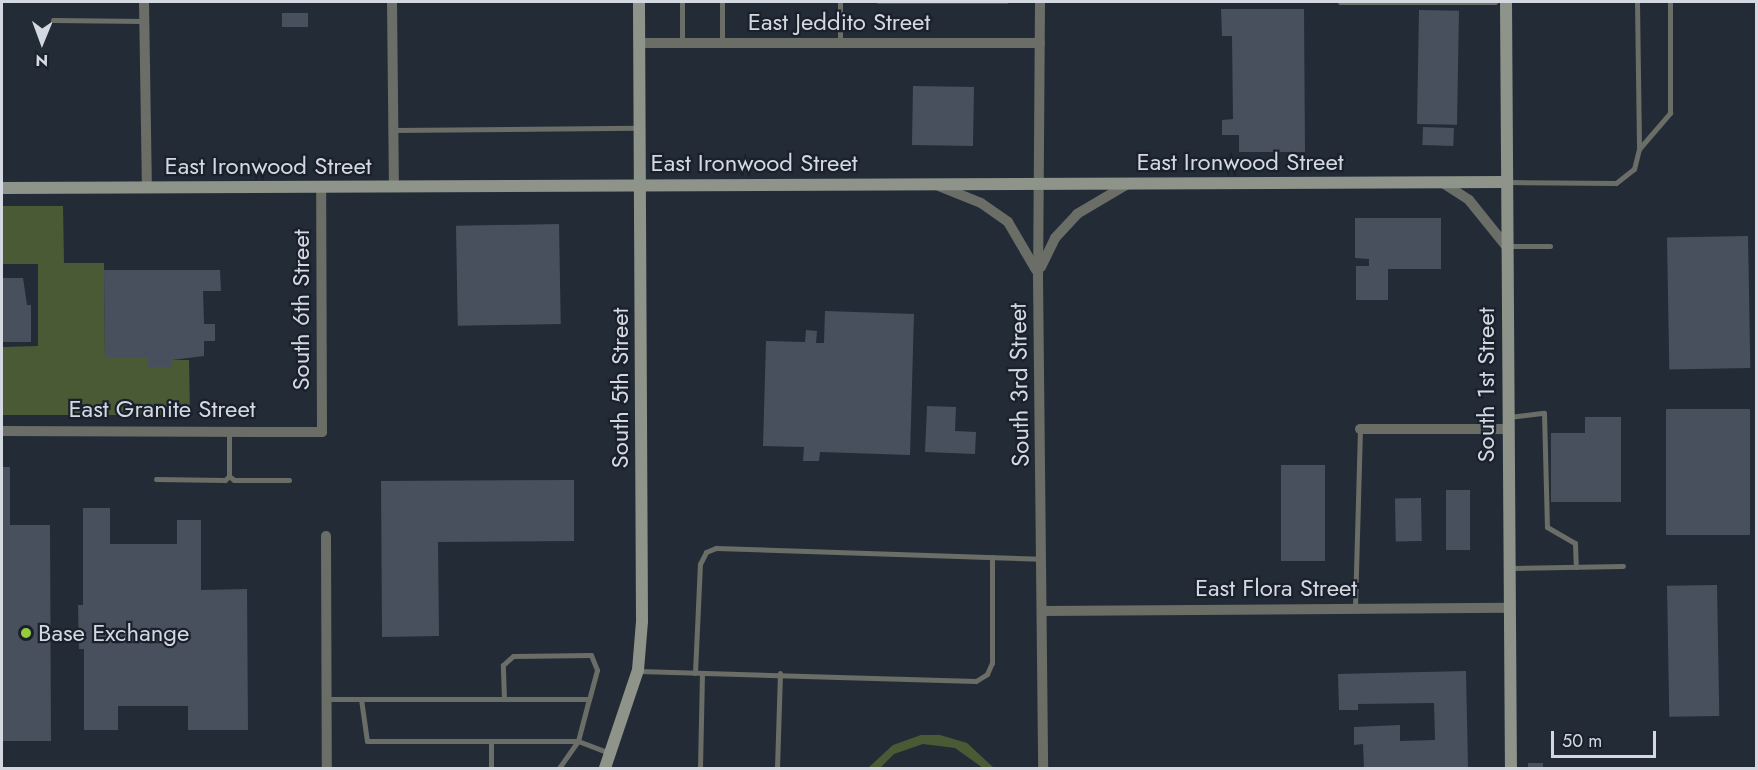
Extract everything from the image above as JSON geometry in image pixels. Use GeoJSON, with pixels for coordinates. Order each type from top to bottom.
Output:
{"type":"FeatureCollection","features":[{"type":"Feature","properties":{"kind":"street"},"geometry":{"type":"LineString","coordinates":[[144,2],[147,187]]}},
{"type":"Feature","properties":{"kind":"street"},"geometry":{"type":"LineString","coordinates":[[392,2],[394,187]]}},
{"type":"Feature","properties":{"kind":"street","name":"South 5th Street"},"geometry":{"type":"LineString","coordinates":[[605,768],[638,670],[642,621],[639,2]]}},
{"type":"Feature","properties":{"kind":"street","name":"South 3rd Street"},"geometry":{"type":"LineString","coordinates":[[1040,2],[1038,276],[1043,768]]}},
{"type":"Feature","properties":{"kind":"street","name":"South 1st Street"},"geometry":{"type":"LineString","coordinates":[[1506,2],[1511,768]]}},
{"type":"Feature","properties":{"kind":"street","name":"East Jeddito Street"},"geometry":{"type":"LineString","coordinates":[[639,43],[1040,43]]}},
{"type":"Feature","properties":{"kind":"street","name":"East Ironwood Street"},"geometry":{"type":"LineString","coordinates":[[2,188],[1506,182]]}},
{"type":"Feature","properties":{"kind":"street"},"geometry":{"type":"LineString","coordinates":[[1038,276],[1047,252],[1065,226],[1090,203],[1129,183]]}},
{"type":"Feature","properties":{"kind":"street"},"geometry":{"type":"LineString","coordinates":[[1443,183],[1469,200],[1506,246]]}},
{"type":"Feature","properties":{"kind":"street"},"geometry":{"type":"LineString","coordinates":[[932,184],[981,203],[1008,222],[1024,245],[1038,276]]}},
{"type":"Feature","properties":{"kind":"street","name":"South 6th Street"},"geometry":{"type":"LineString","coordinates":[[321,187],[322,432]]}},
{"type":"Feature","properties":{"kind":"street"},"geometry":{"type":"LineString","coordinates":[[1360,429],[1507,423]]}},
{"type":"Feature","properties":{"kind":"street","name":"East Granite Street"},"geometry":{"type":"LineString","coordinates":[[2,431],[322,432]]}},
{"type":"Feature","properties":{"kind":"street"},"geometry":{"type":"LineString","coordinates":[[326,536],[327,768]]}},
{"type":"Feature","properties":{"kind":"street","name":"East Flora Street"},"geometry":{"type":"LineString","coordinates":[[1042,611],[1509,608]]}},
{"type":"Feature","properties":{"kind":"lane"},"geometry":{"type":"LineString","coordinates":[[682,2],[682,43]]}},
{"type":"Feature","properties":{"kind":"lane"},"geometry":{"type":"LineString","coordinates":[[722,2],[722,43]]}},
{"type":"Feature","properties":{"kind":"lane"},"geometry":{"type":"LineString","coordinates":[[840,2],[840,43]]}},
{"type":"Feature","properties":{"kind":"lane"},"geometry":{"type":"LineString","coordinates":[[1340,2],[1495,2]]}},
{"type":"Feature","properties":{"kind":"lane"},"geometry":{"type":"LineString","coordinates":[[1506,182],[1616,183],[1634,169],[1639,149],[1637,2]]}},
{"type":"Feature","properties":{"kind":"lane"},"geometry":{"type":"LineString","coordinates":[[1639,149],[1670,113],[1670,2]]}},
{"type":"Feature","properties":{"kind":"lane"},"geometry":{"type":"LineString","coordinates":[[52,20],[144,21]]}},
{"type":"Feature","properties":{"kind":"lane"},"geometry":{"type":"LineString","coordinates":[[394,130],[640,128]]}},
{"type":"Feature","properties":{"kind":"lane"},"geometry":{"type":"LineString","coordinates":[[1506,246],[1550,246]]}},
{"type":"Feature","properties":{"kind":"lane"},"geometry":{"type":"LineString","coordinates":[[1507,423],[1544,413],[1546,519],[1552,533],[1571,538],[1575,543],[1576,567]]}},
{"type":"Feature","properties":{"kind":"lane"},"geometry":{"type":"LineString","coordinates":[[1355,608],[1360,429]]}},
{"type":"Feature","properties":{"kind":"lane"},"geometry":{"type":"LineString","coordinates":[[156,479],[225,480],[229,476],[229,431]]}},
{"type":"Feature","properties":{"kind":"lane"},"geometry":{"type":"LineString","coordinates":[[229,476],[234,480],[289,480]]}},
{"type":"Feature","properties":{"kind":"lane"},"geometry":{"type":"LineString","coordinates":[[695,673],[700,564],[706,552],[716,548],[1042,560]]}},
{"type":"Feature","properties":{"kind":"lane"},"geometry":{"type":"LineString","coordinates":[[638,670],[976,681],[987,674],[992,663],[992,557]]}},
{"type":"Feature","properties":{"kind":"lane"},"geometry":{"type":"LineString","coordinates":[[1509,568],[1623,566]]}},
{"type":"Feature","properties":{"kind":"lane"},"geometry":{"type":"LineString","coordinates":[[504,699],[503,665],[513,656],[591,655],[597,670],[578,741],[559,768]]}},
{"type":"Feature","properties":{"kind":"lane"},"geometry":{"type":"LineString","coordinates":[[700,768],[702,673]]}},
{"type":"Feature","properties":{"kind":"lane"},"geometry":{"type":"LineString","coordinates":[[777,768],[780,673]]}},
{"type":"Feature","properties":{"kind":"lane"},"geometry":{"type":"LineString","coordinates":[[326,699],[589,699]]}},
{"type":"Feature","properties":{"kind":"lane"},"geometry":{"type":"LineString","coordinates":[[361,699],[367,741],[578,741],[610,753]]}},
{"type":"Feature","properties":{"kind":"lane"},"geometry":{"type":"LineString","coordinates":[[491,741],[491,768]]}},
{"type":"Feature","properties":{"kind":"green space"},"geometry":{"type":"Polygon","coordinates":[[[2,206],[63,206],[64,263],[104,263],[105,357],[148,357],[148,367],[172,367],[172,360],[189,360],[190,415],[2,415],[2,347],[38,346],[38,264],[2,264],[2,206]]]}},
{"type":"Feature","properties":{"kind":"green space"},"geometry":{"type":"Polygon","coordinates":[[[921,735],[940,735],[967,743],[994,768],[983,768],[955,748],[923,744],[894,754],[880,768],[868,768],[893,745],[921,735]]]}},
{"type":"Feature","properties":{"kind":"building"},"geometry":{"type":"Polygon","coordinates":[[[877,2],[1008,2],[1008,4],[877,4],[877,2]]]}},
{"type":"Feature","properties":{"kind":"building"},"geometry":{"type":"Polygon","coordinates":[[[1221,9],[1304,9],[1305,152],[1239,152],[1239,135],[1222,135],[1222,120],[1233,119],[1232,36],[1222,36],[1221,9]]]}},
{"type":"Feature","properties":{"kind":"building"},"geometry":{"type":"Polygon","coordinates":[[[1419,10],[1459,11],[1457,125],[1417,124],[1419,10]]]}},
{"type":"Feature","properties":{"kind":"building"},"geometry":{"type":"Polygon","coordinates":[[[282,13],[308,13],[308,27],[282,27],[282,13]]]}},
{"type":"Feature","properties":{"kind":"building"},"geometry":{"type":"Polygon","coordinates":[[[913,86],[974,87],[973,146],[912,145],[913,86]]]}},
{"type":"Feature","properties":{"kind":"building"},"geometry":{"type":"Polygon","coordinates":[[[1423,127],[1454,128],[1453,146],[1422,145],[1423,127]]]}},
{"type":"Feature","properties":{"kind":"building"},"geometry":{"type":"Polygon","coordinates":[[[1355,218],[1441,218],[1441,269],[1388,269],[1388,300],[1356,300],[1356,266],[1369,266],[1369,259],[1355,258],[1355,218]]]}},
{"type":"Feature","properties":{"kind":"building"},"geometry":{"type":"Polygon","coordinates":[[[559,224],[561,324],[458,326],[456,226],[559,224]]]}},
{"type":"Feature","properties":{"kind":"building"},"geometry":{"type":"Polygon","coordinates":[[[1748,236],[1750,368],[1669,369],[1667,237],[1748,236]]]}},
{"type":"Feature","properties":{"kind":"building"},"geometry":{"type":"Polygon","coordinates":[[[104,270],[220,270],[221,291],[203,291],[204,324],[215,324],[215,341],[204,341],[204,356],[172,360],[172,367],[148,367],[148,357],[105,358],[104,270]]]}},
{"type":"Feature","properties":{"kind":"building"},"geometry":{"type":"Polygon","coordinates":[[[2,278],[23,278],[27,305],[31,305],[31,342],[2,342],[2,278]]]}},
{"type":"Feature","properties":{"kind":"building"},"geometry":{"type":"Polygon","coordinates":[[[825,311],[914,314],[910,455],[820,452],[819,461],[803,461],[804,447],[763,446],[766,341],[805,342],[806,330],[817,331],[816,343],[824,343],[825,311]]]}},
{"type":"Feature","properties":{"kind":"building"},"geometry":{"type":"Polygon","coordinates":[[[927,406],[956,407],[955,431],[976,432],[975,454],[925,452],[927,406]]]}},
{"type":"Feature","properties":{"kind":"building"},"geometry":{"type":"Polygon","coordinates":[[[1666,409],[1750,409],[1750,535],[1666,535],[1666,409]]]}},
{"type":"Feature","properties":{"kind":"building"},"geometry":{"type":"Polygon","coordinates":[[[1585,417],[1621,417],[1621,502],[1551,502],[1551,433],[1585,433],[1585,417]]]}},
{"type":"Feature","properties":{"kind":"building"},"geometry":{"type":"Polygon","coordinates":[[[1281,465],[1325,465],[1325,561],[1281,561],[1281,465]]]}},
{"type":"Feature","properties":{"kind":"building","name":"Base Exchange"},"geometry":{"type":"Polygon","coordinates":[[[2,467],[10,467],[10,525],[50,525],[51,741],[2,741],[2,467]]]}},
{"type":"Feature","properties":{"kind":"building"},"geometry":{"type":"Polygon","coordinates":[[[574,480],[574,541],[438,542],[439,636],[382,637],[381,481],[574,480]]]}},
{"type":"Feature","properties":{"kind":"building"},"geometry":{"type":"Polygon","coordinates":[[[1446,490],[1470,490],[1470,550],[1446,550],[1446,490]]]}},
{"type":"Feature","properties":{"kind":"building"},"geometry":{"type":"Polygon","coordinates":[[[1395,498],[1421,498],[1422,541],[1396,541],[1395,498]]]}},
{"type":"Feature","properties":{"kind":"building"},"geometry":{"type":"Polygon","coordinates":[[[83,508],[110,508],[110,544],[177,544],[177,520],[201,520],[201,590],[247,589],[248,730],[188,730],[188,706],[118,706],[118,730],[84,730],[84,649],[79,649],[78,605],[83,605],[83,508]]]}},
{"type":"Feature","properties":{"kind":"building"},"geometry":{"type":"Polygon","coordinates":[[[1717,585],[1719,716],[1669,717],[1667,586],[1717,585]]]}},
{"type":"Feature","properties":{"kind":"building"},"geometry":{"type":"Polygon","coordinates":[[[1466,671],[1468,768],[1364,768],[1363,744],[1354,745],[1354,727],[1400,725],[1400,741],[1435,740],[1434,703],[1358,704],[1358,710],[1339,710],[1338,674],[1466,671]]]}},
{"type":"Feature","properties":{"kind":"building"},"geometry":{"type":"Polygon","coordinates":[[[1528,763],[1543,763],[1543,768],[1528,768],[1528,763]]]}},
{"type":"Feature","properties":{"kind":"place","name":"Base Exchange"},"geometry":{"type":"Point","coordinates":[26,633]}}]}
